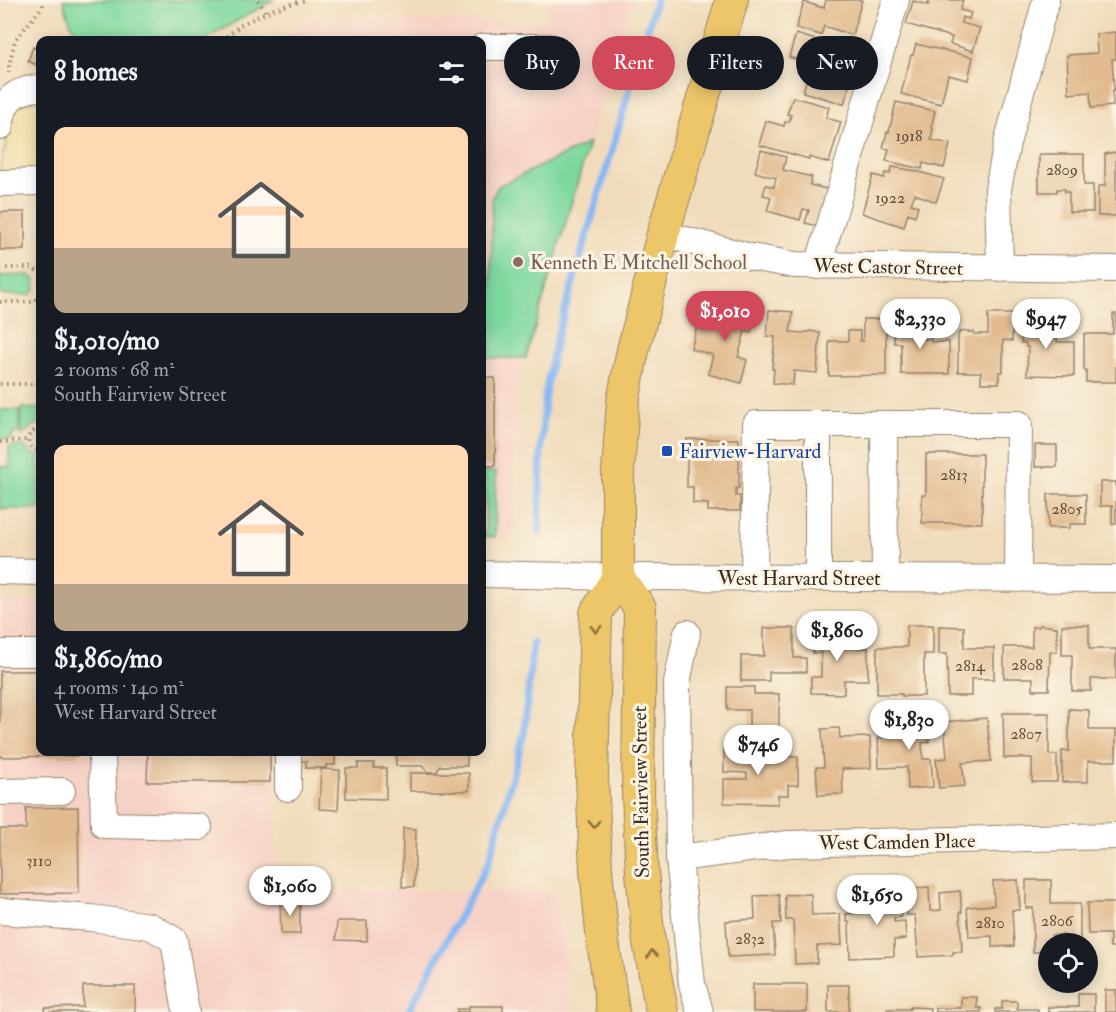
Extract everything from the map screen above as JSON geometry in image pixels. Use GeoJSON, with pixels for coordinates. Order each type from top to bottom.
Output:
{"type":"FeatureCollection","features":[{"type":"Feature","properties":{"kind":"main road"},"geometry":{"type":"LineString","coordinates":[[613,1012],[596,870],[592,777],[596,613],[618,577],[618,472],[623,401],[633,350],[663,234],[732,0]]}},
{"type":"Feature","properties":{"kind":"main road","name":"South Fairview Street"},"geometry":{"type":"LineString","coordinates":[[618,577],[640,608],[639,805],[642,873],[649,942],[662,1012]]}},
{"type":"Feature","properties":{"kind":"street"},"geometry":{"type":"LineString","coordinates":[[818,266],[896,0]]}},
{"type":"Feature","properties":{"kind":"street"},"geometry":{"type":"LineString","coordinates":[[1000,268],[998,189],[1007,143],[1046,0]]}},
{"type":"Feature","properties":{"kind":"street"},"geometry":{"type":"LineString","coordinates":[[486,47],[504,47]]}},
{"type":"Feature","properties":{"kind":"street"},"geometry":{"type":"LineString","coordinates":[[0,127],[5,95],[36,89]]}},
{"type":"Feature","properties":{"kind":"street"},"geometry":{"type":"LineString","coordinates":[[0,183],[36,182]]}},
{"type":"Feature","properties":{"kind":"street","name":"West Castor Street"},"geometry":{"type":"LineString","coordinates":[[663,234],[751,257],[795,265],[1116,269]]}},
{"type":"Feature","properties":{"kind":"street"},"geometry":{"type":"LineString","coordinates":[[754,578],[756,424],[1019,424],[1018,579]]}},
{"type":"Feature","properties":{"kind":"street"},"geometry":{"type":"LineString","coordinates":[[818,424],[818,578]]}},
{"type":"Feature","properties":{"kind":"street"},"geometry":{"type":"LineString","coordinates":[[884,424],[885,578]]}},
{"type":"Feature","properties":{"kind":"street"},"geometry":{"type":"LineString","coordinates":[[0,571],[36,572]]}},
{"type":"Feature","properties":{"kind":"street","name":"West Harvard Street"},"geometry":{"type":"LineString","coordinates":[[486,574],[618,577],[1116,579]]}},
{"type":"Feature","properties":{"kind":"street"},"geometry":{"type":"LineString","coordinates":[[687,633],[677,683],[679,858],[692,984],[700,1012]]}},
{"type":"Feature","properties":{"kind":"street"},"geometry":{"type":"LineString","coordinates":[[0,653],[36,653]]}},
{"type":"Feature","properties":{"kind":"street"},"geometry":{"type":"LineString","coordinates":[[102,756],[104,825],[199,827]]}},
{"type":"Feature","properties":{"kind":"street"},"geometry":{"type":"LineString","coordinates":[[288,756],[288,788]]}},
{"type":"Feature","properties":{"kind":"street"},"geometry":{"type":"LineString","coordinates":[[0,792],[62,791]]}},
{"type":"Feature","properties":{"kind":"street","name":"West Camden Place"},"geometry":{"type":"LineString","coordinates":[[679,858],[788,844],[1116,836]]}},
{"type":"Feature","properties":{"kind":"street"},"geometry":{"type":"LineString","coordinates":[[0,911],[92,918],[150,926],[174,940],[186,1012]]}},
{"type":"Feature","properties":{"kind":"path"},"geometry":{"type":"LineString","coordinates":[[5,95],[15,40],[43,6],[43,0]]}},
{"type":"Feature","properties":{"kind":"path"},"geometry":{"type":"LineString","coordinates":[[258,0],[266,13]]}},
{"type":"Feature","properties":{"kind":"path"},"geometry":{"type":"LineString","coordinates":[[227,36],[242,24],[266,13],[306,0]]}},
{"type":"Feature","properties":{"kind":"path"},"geometry":{"type":"LineString","coordinates":[[0,268],[32,268],[36,270]]}},
{"type":"Feature","properties":{"kind":"path"},"geometry":{"type":"LineString","coordinates":[[0,302],[33,302],[36,300]]}},
{"type":"Feature","properties":{"kind":"path"},"geometry":{"type":"LineString","coordinates":[[0,384],[36,384]]}},
{"type":"Feature","properties":{"kind":"path"},"geometry":{"type":"LineString","coordinates":[[36,430],[31,433],[28,440],[31,447],[36,450]]}},
{"type":"Feature","properties":{"kind":"path"},"geometry":{"type":"LineString","coordinates":[[0,442],[28,440]]}},
{"type":"Feature","properties":{"kind":"shaded area","name":"Kenneth E Mitchell School"},"geometry":{"type":"Polygon","coordinates":[[[550,0],[632,0],[621,36],[592,36],[592,90],[605,90],[514,398],[514,537],[486,537],[486,36],[290,36],[306,20],[545,21],[550,0]]]}},
{"type":"Feature","properties":{"kind":"shaded area"},"geometry":{"type":"Polygon","coordinates":[[[0,601],[36,601],[36,756],[275,756],[276,889],[555,892],[573,1012],[0,1012],[0,601]]]}},
{"type":"Feature","properties":{"kind":"green space"},"geometry":{"type":"Polygon","coordinates":[[[63,0],[273,0],[212,36],[79,36],[70,22],[63,0]]]}},
{"type":"Feature","properties":{"kind":"green space"},"geometry":{"type":"Polygon","coordinates":[[[589,143],[526,358],[486,358],[486,289],[491,288],[492,199],[498,186],[589,143]]]}},
{"type":"Feature","properties":{"kind":"green space"},"geometry":{"type":"Polygon","coordinates":[[[30,275],[35,280],[35,290],[30,295],[0,295],[0,276],[30,275]]]}},
{"type":"Feature","properties":{"kind":"green space"},"geometry":{"type":"Polygon","coordinates":[[[21,408],[36,409],[36,425],[21,436],[21,408]]]}},
{"type":"Feature","properties":{"kind":"green space"},"geometry":{"type":"Polygon","coordinates":[[[0,410],[19,410],[19,433],[12,434],[12,439],[0,439],[0,410]]]}},
{"type":"Feature","properties":{"kind":"green space"},"geometry":{"type":"Polygon","coordinates":[[[25,446],[36,455],[36,509],[0,509],[0,467],[9,467],[9,447],[25,446]]]}},
{"type":"Feature","properties":{"kind":"green space"},"geometry":{"type":"Polygon","coordinates":[[[486,472],[496,472],[495,537],[486,537],[486,472]]]}},
{"type":"Feature","properties":{"kind":"sand"},"geometry":{"type":"Polygon","coordinates":[[[36,100],[36,175],[2,174],[0,167],[2,156],[15,109],[36,100]]]}},
{"type":"Feature","properties":{"kind":"building"},"geometry":{"type":"Polygon","coordinates":[[[826,0],[862,0],[852,35],[824,26],[821,35],[796,28],[804,2],[824,8],[826,0]]]}},
{"type":"Feature","properties":{"kind":"building"},"geometry":{"type":"Polygon","coordinates":[[[929,0],[963,0],[960,10],[971,13],[969,19],[962,17],[961,23],[980,28],[973,51],[950,44],[952,37],[906,24],[913,1],[928,5],[929,0]]]}},
{"type":"Feature","properties":{"kind":"building"},"geometry":{"type":"Polygon","coordinates":[[[1116,32],[1116,59],[1112,59],[1113,106],[1091,108],[1090,92],[1069,94],[1067,55],[1097,53],[1096,34],[1116,32]]]}},
{"type":"Feature","properties":{"kind":"building"},"geometry":{"type":"Polygon","coordinates":[[[796,34],[803,36],[796,36],[796,59],[789,57],[796,34]]]}},
{"type":"Feature","properties":{"kind":"building"},"geometry":{"type":"Polygon","coordinates":[[[916,44],[973,57],[968,80],[948,75],[941,104],[901,94],[916,44]]]}},
{"type":"Feature","properties":{"kind":"building"},"geometry":{"type":"Polygon","coordinates":[[[33,47],[36,48],[36,64],[28,61],[33,47]]]}},
{"type":"Feature","properties":{"kind":"building"},"geometry":{"type":"Polygon","coordinates":[[[804,90],[848,90],[844,104],[803,92],[804,90]]]}},
{"type":"Feature","properties":{"kind":"building"},"geometry":{"type":"Polygon","coordinates":[[[793,97],[829,107],[826,118],[841,122],[829,163],[759,145],[766,121],[784,126],[785,122],[789,122],[791,115],[787,114],[793,97]]]}},
{"type":"Feature","properties":{"kind":"building"},"geometry":{"type":"Polygon","coordinates":[[[896,102],[935,111],[931,140],[950,144],[944,168],[923,163],[922,169],[886,161],[889,149],[883,148],[896,102]]]}},
{"type":"Feature","properties":{"kind":"building"},"geometry":{"type":"Polygon","coordinates":[[[761,150],[786,157],[783,170],[812,177],[810,185],[827,189],[818,226],[805,223],[809,210],[803,209],[800,220],[767,211],[771,197],[763,195],[766,185],[774,187],[776,178],[755,172],[761,150]]]}},
{"type":"Feature","properties":{"kind":"building"},"geometry":{"type":"Polygon","coordinates":[[[1116,152],[1116,216],[1098,216],[1098,186],[1105,186],[1105,154],[1116,152]]]}},
{"type":"Feature","properties":{"kind":"building"},"geometry":{"type":"Polygon","coordinates":[[[1039,154],[1084,154],[1084,185],[1093,185],[1093,212],[1069,212],[1069,192],[1065,192],[1065,189],[1057,189],[1057,192],[1039,192],[1039,154]]]}},
{"type":"Feature","properties":{"kind":"building"},"geometry":{"type":"Polygon","coordinates":[[[892,167],[944,179],[936,202],[915,194],[911,204],[918,206],[915,216],[908,213],[904,227],[862,213],[873,175],[884,178],[885,173],[890,174],[892,167]]]}},
{"type":"Feature","properties":{"kind":"building"},"geometry":{"type":"Polygon","coordinates":[[[0,212],[25,212],[25,250],[0,250],[0,212]]]}},
{"type":"Feature","properties":{"kind":"building"},"geometry":{"type":"Polygon","coordinates":[[[733,303],[757,309],[751,333],[745,331],[738,357],[747,360],[741,383],[708,374],[713,355],[691,349],[699,318],[717,323],[717,319],[728,322],[733,303]]]}},
{"type":"Feature","properties":{"kind":"building"},"geometry":{"type":"Polygon","coordinates":[[[769,310],[793,312],[790,332],[820,333],[817,373],[794,371],[793,385],[773,383],[775,337],[767,336],[769,310]]]}},
{"type":"Feature","properties":{"kind":"building"},"geometry":{"type":"Polygon","coordinates":[[[988,314],[1012,314],[1012,341],[1003,340],[1003,372],[999,372],[999,383],[981,383],[981,372],[958,372],[959,332],[988,334],[988,314]]]}},
{"type":"Feature","properties":{"kind":"building"},"geometry":{"type":"Polygon","coordinates":[[[1113,314],[1116,314],[1116,382],[1086,382],[1084,334],[1113,334],[1113,314]]]}},
{"type":"Feature","properties":{"kind":"building"},"geometry":{"type":"Polygon","coordinates":[[[894,318],[919,319],[919,339],[949,342],[949,374],[901,374],[901,343],[894,343],[894,318]]]}},
{"type":"Feature","properties":{"kind":"building"},"geometry":{"type":"Polygon","coordinates":[[[1021,318],[1046,318],[1046,338],[1052,338],[1052,331],[1057,331],[1057,342],[1074,342],[1074,376],[1027,375],[1028,347],[1026,343],[1021,343],[1021,318]]]}},
{"type":"Feature","properties":{"kind":"building"},"geometry":{"type":"Polygon","coordinates":[[[863,319],[886,319],[886,375],[829,376],[829,341],[848,341],[848,331],[860,331],[860,341],[863,341],[863,319]]]}},
{"type":"Feature","properties":{"kind":"building"},"geometry":{"type":"Polygon","coordinates":[[[486,377],[495,378],[495,466],[486,466],[486,377]]]}},
{"type":"Feature","properties":{"kind":"building"},"geometry":{"type":"Polygon","coordinates":[[[687,439],[739,439],[739,488],[736,488],[736,496],[740,496],[740,511],[708,511],[708,504],[693,503],[693,487],[687,487],[687,439]]]}},
{"type":"Feature","properties":{"kind":"building"},"geometry":{"type":"Polygon","coordinates":[[[1035,445],[1057,445],[1057,467],[1035,467],[1035,445]]]}},
{"type":"Feature","properties":{"kind":"building"},"geometry":{"type":"Polygon","coordinates":[[[926,454],[982,454],[982,523],[922,523],[922,495],[926,495],[926,454]]]}},
{"type":"Feature","properties":{"kind":"building"},"geometry":{"type":"Polygon","coordinates":[[[1100,482],[1116,482],[1116,524],[1112,524],[1112,506],[1100,506],[1100,482]]]}},
{"type":"Feature","properties":{"kind":"building"},"geometry":{"type":"Polygon","coordinates":[[[1048,494],[1086,494],[1086,524],[1070,524],[1070,528],[1048,528],[1048,494]]]}},
{"type":"Feature","properties":{"kind":"building"},"geometry":{"type":"Polygon","coordinates":[[[813,625],[838,625],[838,648],[868,648],[868,680],[844,680],[844,694],[811,693],[811,677],[821,677],[821,653],[813,653],[813,625]]]}},
{"type":"Feature","properties":{"kind":"building"},"geometry":{"type":"Polygon","coordinates":[[[907,625],[933,625],[933,654],[924,654],[924,696],[877,694],[877,647],[907,647],[907,625]]]}},
{"type":"Feature","properties":{"kind":"building"},"geometry":{"type":"Polygon","coordinates":[[[1039,625],[1057,627],[1057,652],[1050,652],[1049,690],[1033,690],[1033,678],[1004,678],[1004,647],[1032,647],[1032,627],[1039,627],[1039,625]]]}},
{"type":"Feature","properties":{"kind":"building"},"geometry":{"type":"Polygon","coordinates":[[[1062,625],[1089,625],[1089,649],[1116,649],[1116,679],[1091,679],[1091,691],[1072,691],[1072,655],[1062,655],[1062,625]]]}},
{"type":"Feature","properties":{"kind":"building"},"geometry":{"type":"Polygon","coordinates":[[[939,626],[964,627],[964,648],[994,648],[994,679],[971,679],[971,696],[948,696],[947,654],[939,654],[939,626]]]}},
{"type":"Feature","properties":{"kind":"building"},"geometry":{"type":"Polygon","coordinates":[[[764,628],[794,628],[794,658],[806,658],[806,672],[769,672],[769,681],[741,681],[741,656],[764,656],[764,628]]]}},
{"type":"Feature","properties":{"kind":"building"},"geometry":{"type":"Polygon","coordinates":[[[0,671],[36,671],[36,756],[77,756],[0,757],[0,671]]]}},
{"type":"Feature","properties":{"kind":"building"},"geometry":{"type":"Polygon","coordinates":[[[727,687],[754,687],[754,694],[779,694],[778,744],[750,744],[749,710],[727,710],[727,687]]]}},
{"type":"Feature","properties":{"kind":"building"},"geometry":{"type":"Polygon","coordinates":[[[1069,709],[1089,710],[1089,730],[1116,730],[1116,761],[1088,761],[1088,782],[1062,782],[1062,751],[1069,751],[1069,709]]]}},
{"type":"Feature","properties":{"kind":"building"},"geometry":{"type":"Polygon","coordinates":[[[1003,713],[1049,713],[1049,755],[1057,755],[1057,782],[1032,782],[1032,758],[1004,758],[1003,713]]]}},
{"type":"Feature","properties":{"kind":"building"},"geometry":{"type":"Polygon","coordinates":[[[928,715],[929,742],[922,743],[923,759],[931,759],[933,787],[908,789],[907,767],[879,768],[878,738],[899,736],[898,717],[928,715]]]}},
{"type":"Feature","properties":{"kind":"building"},"geometry":{"type":"Polygon","coordinates":[[[987,718],[991,761],[962,763],[965,786],[939,788],[936,759],[947,758],[944,722],[987,718]]]}},
{"type":"Feature","properties":{"kind":"building"},"geometry":{"type":"Polygon","coordinates":[[[839,728],[840,738],[870,737],[871,768],[842,769],[843,794],[818,795],[816,767],[824,767],[822,729],[839,728]]]}},
{"type":"Feature","properties":{"kind":"building"},"geometry":{"type":"Polygon","coordinates":[[[724,746],[753,746],[753,756],[798,757],[798,785],[788,785],[788,795],[778,795],[778,804],[724,803],[724,779],[747,779],[747,773],[724,772],[724,746]]]}},
{"type":"Feature","properties":{"kind":"building"},"geometry":{"type":"Polygon","coordinates":[[[148,756],[270,756],[270,782],[147,782],[148,756]]]}},
{"type":"Feature","properties":{"kind":"building"},"geometry":{"type":"Polygon","coordinates":[[[299,756],[335,756],[335,765],[326,765],[326,768],[306,768],[306,761],[299,761],[299,756]]]}},
{"type":"Feature","properties":{"kind":"building"},"geometry":{"type":"Polygon","coordinates":[[[396,756],[467,756],[467,766],[441,766],[436,772],[428,772],[422,766],[396,766],[396,756]]]}},
{"type":"Feature","properties":{"kind":"building"},"geometry":{"type":"Polygon","coordinates":[[[358,763],[374,763],[374,768],[386,768],[386,799],[346,798],[346,768],[358,768],[358,763]]]}},
{"type":"Feature","properties":{"kind":"building"},"geometry":{"type":"Polygon","coordinates":[[[321,769],[340,770],[338,810],[319,809],[321,769]]]}},
{"type":"Feature","properties":{"kind":"building"},"geometry":{"type":"Polygon","coordinates":[[[410,773],[469,773],[469,791],[410,791],[410,773]]]}},
{"type":"Feature","properties":{"kind":"building"},"geometry":{"type":"Polygon","coordinates":[[[78,807],[79,893],[0,894],[0,829],[26,829],[26,808],[78,807]]]}},
{"type":"Feature","properties":{"kind":"building"},"geometry":{"type":"Polygon","coordinates":[[[403,828],[416,829],[414,887],[402,887],[403,828]]]}},
{"type":"Feature","properties":{"kind":"building"},"geometry":{"type":"Polygon","coordinates":[[[1018,880],[1020,910],[1012,910],[1014,946],[992,947],[992,936],[969,937],[967,907],[994,905],[993,881],[1018,880]]]}},
{"type":"Feature","properties":{"kind":"building"},"geometry":{"type":"Polygon","coordinates":[[[1026,880],[1051,880],[1051,904],[1080,904],[1080,933],[1038,933],[1038,952],[1033,952],[1033,908],[1026,908],[1026,880]]]}},
{"type":"Feature","properties":{"kind":"building"},"geometry":{"type":"Polygon","coordinates":[[[900,887],[901,917],[894,918],[894,922],[905,921],[906,939],[894,940],[894,956],[850,958],[849,922],[847,922],[846,914],[874,912],[873,889],[900,887]]]}},
{"type":"Feature","properties":{"kind":"building"},"geometry":{"type":"Polygon","coordinates":[[[929,887],[930,911],[941,910],[940,893],[960,891],[962,952],[953,952],[953,955],[918,957],[915,915],[907,915],[905,889],[929,887]]]}},
{"type":"Feature","properties":{"kind":"building"},"geometry":{"type":"Polygon","coordinates":[[[811,894],[812,915],[840,914],[842,945],[817,946],[817,963],[795,964],[793,920],[786,920],[785,895],[811,894]]]}},
{"type":"Feature","properties":{"kind":"building"},"geometry":{"type":"Polygon","coordinates":[[[779,895],[781,923],[773,923],[775,955],[728,957],[726,921],[755,919],[754,896],[779,895]]]}},
{"type":"Feature","properties":{"kind":"building"},"geometry":{"type":"Polygon","coordinates":[[[280,900],[300,900],[300,934],[281,934],[280,900]]]}},
{"type":"Feature","properties":{"kind":"building"},"geometry":{"type":"Polygon","coordinates":[[[1087,903],[1116,903],[1116,947],[1110,947],[1110,934],[1088,933],[1087,903]]]}},
{"type":"Feature","properties":{"kind":"building"},"geometry":{"type":"Polygon","coordinates":[[[337,921],[367,921],[367,941],[336,940],[337,921]]]}},
{"type":"Feature","properties":{"kind":"building"},"geometry":{"type":"Polygon","coordinates":[[[753,984],[807,984],[807,1012],[753,1012],[753,984]]]}},
{"type":"Feature","properties":{"kind":"building"},"geometry":{"type":"Polygon","coordinates":[[[828,985],[849,985],[849,1012],[828,1012],[828,985]]]}},
{"type":"Feature","properties":{"kind":"building"},"geometry":{"type":"Polygon","coordinates":[[[83,986],[135,986],[135,1012],[45,1012],[45,1008],[83,1007],[83,986]]]}},
{"type":"Feature","properties":{"kind":"building"},"geometry":{"type":"Polygon","coordinates":[[[1105,990],[1116,990],[1116,1012],[1105,1012],[1105,990]]]}},
{"type":"Feature","properties":{"kind":"building"},"geometry":{"type":"Polygon","coordinates":[[[1078,994],[1094,994],[1094,1012],[1048,1012],[1048,1007],[1078,1007],[1078,994]]]}},
{"type":"Feature","properties":{"kind":"building"},"geometry":{"type":"Polygon","coordinates":[[[961,997],[977,997],[977,1008],[981,1008],[981,1012],[935,1012],[935,1008],[961,1008],[961,997]]]}},
{"type":"Feature","properties":{"kind":"building"},"geometry":{"type":"Polygon","coordinates":[[[1002,1001],[1017,1001],[1017,1009],[1038,1009],[1038,1012],[995,1012],[995,1009],[1002,1009],[1002,1001]]]}},
{"type":"Feature","properties":{"kind":"building"},"geometry":{"type":"Polygon","coordinates":[[[469,1006],[503,1006],[503,1012],[457,1012],[457,1009],[469,1009],[469,1006]]]}},
{"type":"Feature","properties":{"kind":"building"},"geometry":{"type":"Polygon","coordinates":[[[910,1007],[930,1008],[930,1012],[887,1012],[887,1009],[910,1009],[910,1007]]]}},
{"type":"Feature","properties":{"kind":"waterway"},"geometry":{"type":"LineString","coordinates":[[539,532],[545,396],[555,344],[656,0]]}},
{"type":"Feature","properties":{"kind":"waterway"},"geometry":{"type":"LineString","coordinates":[[408,1012],[489,862],[524,734],[533,642]]}},
{"type":"Feature","properties":{"kind":"place","name":"Kenneth E Mitchell School"},"geometry":{"type":"Point","coordinates":[518,262]}},
{"type":"Feature","properties":{"kind":"place","name":"Fairview-Harvard"},"geometry":{"type":"Point","coordinates":[667,451]}}]}
